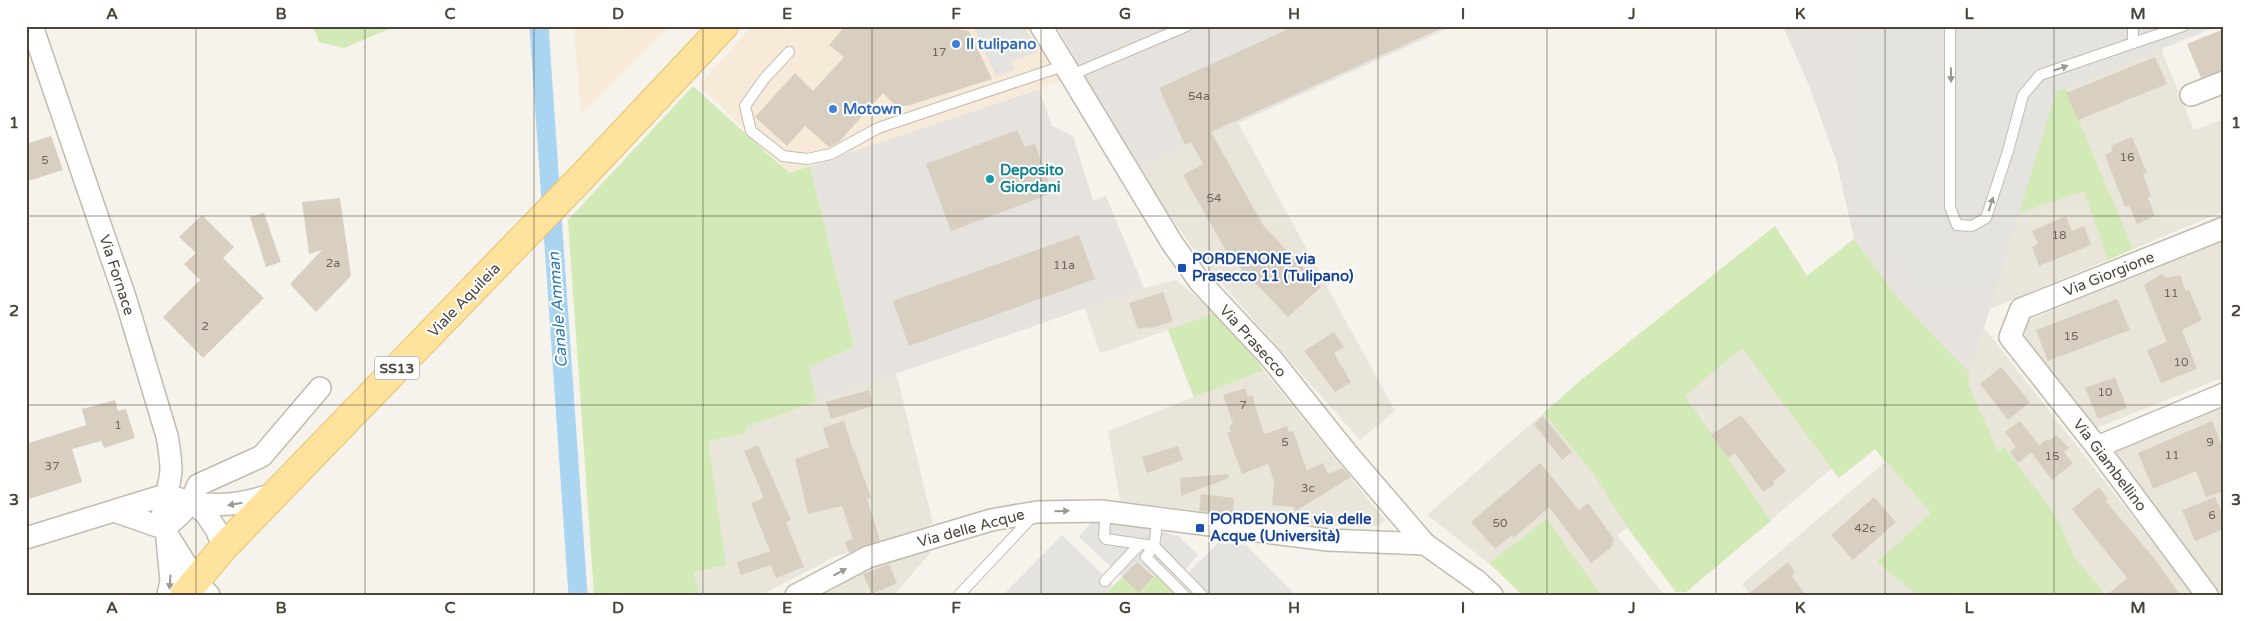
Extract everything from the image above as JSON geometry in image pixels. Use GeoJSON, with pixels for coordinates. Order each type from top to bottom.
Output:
{"type":"FeatureCollection","features":[{"type":"Feature","properties":{"kind":"main road","name":"Viale Aquileia"},"geometry":{"type":"LineString","coordinates":[[197,590],[223,548],[518,244],[724,26]]}},
{"type":"Feature","properties":{"kind":"street","name":"Via Fornace"},"geometry":{"type":"LineString","coordinates":[[32,26],[126,300],[170,449],[170,471],[161,511],[171,581],[168,595]]}},
{"type":"Feature","properties":{"kind":"street","name":"Via Prasecco"},"geometry":{"type":"LineString","coordinates":[[1041,26],[1066,71],[1172,243],[1200,282],[1271,358],[1346,452],[1425,544],[1477,581],[1492,595]]}},
{"type":"Feature","properties":{"kind":"street"},"geometry":{"type":"LineString","coordinates":[[2191,95],[2224,82]]}},
{"type":"Feature","properties":{"kind":"street","name":"Via Giorgione"},"geometry":{"type":"LineString","coordinates":[[2010,336],[2021,309],[2224,228]]}},
{"type":"Feature","properties":{"kind":"street","name":"Via Giambellino"},"geometry":{"type":"LineString","coordinates":[[2010,336],[2098,447],[2207,595]]}},
{"type":"Feature","properties":{"kind":"street"},"geometry":{"type":"LineString","coordinates":[[165,531],[192,502],[198,486],[262,456],[320,388]]}},
{"type":"Feature","properties":{"kind":"street"},"geometry":{"type":"LineString","coordinates":[[2098,447],[2224,394]]}},
{"type":"Feature","properties":{"kind":"street"},"geometry":{"type":"LineString","coordinates":[[170,449],[192,502],[206,514],[217,531],[223,548]]}},
{"type":"Feature","properties":{"kind":"street"},"geometry":{"type":"LineString","coordinates":[[26,538],[117,512],[136,503],[165,495],[192,502],[225,506],[250,502],[277,492]]}},
{"type":"Feature","properties":{"kind":"street","name":"Via delle Acque"},"geometry":{"type":"LineString","coordinates":[[796,595],[868,557],[991,520],[1037,512],[1103,511],[1328,540],[1425,544]]}},
{"type":"Feature","properties":{"kind":"street"},"geometry":{"type":"LineString","coordinates":[[117,512],[165,531],[197,590]]}},
{"type":"Feature","properties":{"kind":"lane"},"geometry":{"type":"LineString","coordinates":[[789,52],[764,79],[745,106],[751,131],[783,156],[807,159],[831,154],[878,128],[1066,71],[1187,26]]}},
{"type":"Feature","properties":{"kind":"lane"},"geometry":{"type":"LineString","coordinates":[[1950,26],[1950,207],[1956,225],[1972,226],[1986,218],[2008,151],[2023,95],[2040,74],[2183,26]]}},
{"type":"Feature","properties":{"kind":"lane"},"geometry":{"type":"LineString","coordinates":[[2133,26],[2133,43]]}},
{"type":"Feature","properties":{"kind":"lane"},"geometry":{"type":"LineString","coordinates":[[1103,511],[1104,536],[1106,539],[1154,546],[1202,595]]}},
{"type":"Feature","properties":{"kind":"lane"},"geometry":{"type":"LineString","coordinates":[[959,595],[1037,512]]}},
{"type":"Feature","properties":{"kind":"lane"},"geometry":{"type":"LineString","coordinates":[[1158,518],[1154,546],[1146,557],[1184,595]]}},
{"type":"Feature","properties":{"kind":"lane"},"geometry":{"type":"LineString","coordinates":[[1104,581],[1140,544]]}},
{"type":"Feature","properties":{"kind":"shaded area"},"geometry":{"type":"Polygon","coordinates":[[[574,26],[670,26],[581,115],[574,26]]]}},
{"type":"Feature","properties":{"kind":"shaded area"},"geometry":{"type":"Polygon","coordinates":[[[752,26],[1032,26],[1060,81],[789,173],[699,85],[752,26]]]}},
{"type":"Feature","properties":{"kind":"shaded area"},"geometry":{"type":"Polygon","coordinates":[[[973,26],[1025,26],[1037,52],[1012,61],[1014,70],[996,76],[973,26]]]}},
{"type":"Feature","properties":{"kind":"shaded area"},"geometry":{"type":"Polygon","coordinates":[[[1057,26],[1453,26],[1136,169],[1057,26]]]}},
{"type":"Feature","properties":{"kind":"shaded area"},"geometry":{"type":"Polygon","coordinates":[[[1783,26],[2218,26],[2056,92],[1970,374],[1897,297],[1854,239],[1836,160],[1809,86],[1783,26]]]}},
{"type":"Feature","properties":{"kind":"shaded area"},"geometry":{"type":"Polygon","coordinates":[[[1938,26],[2218,26],[2056,91],[1996,290],[1917,288],[1857,204],[1858,33],[1938,26]]]}},
{"type":"Feature","properties":{"kind":"shaded area"},"geometry":{"type":"Polygon","coordinates":[[[2161,49],[2194,130],[2224,119],[2224,211],[1990,309],[2056,91],[2161,49]]]}},
{"type":"Feature","properties":{"kind":"shaded area"},"geometry":{"type":"Polygon","coordinates":[[[1039,89],[1052,126],[1073,136],[1093,201],[1106,196],[1144,288],[817,401],[809,367],[854,347],[810,166],[1039,89]]]}},
{"type":"Feature","properties":{"kind":"shaded area"},"geometry":{"type":"Polygon","coordinates":[[[1238,123],[1395,411],[1360,440],[1206,266],[1136,169],[1238,123]]]}},
{"type":"Feature","properties":{"kind":"shaded area"},"geometry":{"type":"Polygon","coordinates":[[[1775,226],[1807,276],[1854,239],[1897,297],[1970,374],[1984,328],[2194,595],[1751,595],[1742,584],[1885,462],[1875,449],[1839,478],[1831,469],[1686,592],[1676,592],[1627,528],[1617,535],[1664,595],[1522,595],[1505,576],[1427,515],[1580,381],[1775,226]]]}},
{"type":"Feature","properties":{"kind":"shaded area"},"geometry":{"type":"Polygon","coordinates":[[[2224,236],[2224,377],[2094,429],[2024,339],[2028,321],[2224,236]]]}},
{"type":"Feature","properties":{"kind":"shaded area"},"geometry":{"type":"Polygon","coordinates":[[[1176,280],[1221,318],[1385,520],[1380,526],[1318,526],[1120,501],[1108,431],[1194,397],[1168,330],[1100,353],[1085,308],[1144,288],[1176,280]]]}},
{"type":"Feature","properties":{"kind":"shaded area"},"geometry":{"type":"Polygon","coordinates":[[[896,372],[933,524],[834,557],[761,595],[621,595],[612,476],[896,372]]]}},
{"type":"Feature","properties":{"kind":"shaded area"},"geometry":{"type":"Polygon","coordinates":[[[2224,403],[2224,595],[2221,595],[2117,459],[2118,447],[2224,403]]]}},
{"type":"Feature","properties":{"kind":"shaded area"},"geometry":{"type":"Polygon","coordinates":[[[1092,521],[1148,528],[1178,536],[1198,555],[1177,578],[1164,566],[1154,577],[1137,562],[1122,577],[1079,537],[1092,521]]]}},
{"type":"Feature","properties":{"kind":"shaded area"},"geometry":{"type":"Polygon","coordinates":[[[1062,535],[1113,585],[1104,595],[1003,595],[1062,535]]]}},
{"type":"Feature","properties":{"kind":"shaded area"},"geometry":{"type":"Polygon","coordinates":[[[1218,543],[1246,545],[1296,595],[1193,595],[1180,581],[1218,543]]]}},
{"type":"Feature","properties":{"kind":"shaded area"},"geometry":{"type":"Polygon","coordinates":[[[937,545],[894,595],[813,595],[848,573],[937,545]]]}},
{"type":"Feature","properties":{"kind":"green space"},"geometry":{"type":"Polygon","coordinates":[[[313,26],[396,26],[344,48],[319,42],[313,26]]]}},
{"type":"Feature","properties":{"kind":"green space"},"geometry":{"type":"Polygon","coordinates":[[[693,86],[789,173],[810,166],[854,347],[809,367],[817,401],[746,427],[746,433],[708,441],[726,565],[693,572],[700,595],[594,595],[568,220],[693,86]]]}},
{"type":"Feature","properties":{"kind":"green space"},"geometry":{"type":"Polygon","coordinates":[[[2065,88],[2133,249],[2108,260],[2084,191],[2019,213],[2056,91],[2065,88]]]}},
{"type":"Feature","properties":{"kind":"green space"},"geometry":{"type":"Polygon","coordinates":[[[1775,226],[1807,276],[1854,239],[1897,297],[1970,374],[1968,384],[1998,451],[2004,447],[2056,516],[2075,558],[2104,592],[2101,595],[1917,595],[1877,562],[1931,513],[1875,449],[1839,478],[1742,348],[1685,396],[1771,521],[1686,592],[1676,592],[1628,528],[1593,473],[1544,413],[1580,381],[1775,226]]]}},
{"type":"Feature","properties":{"kind":"green space"},"geometry":{"type":"Polygon","coordinates":[[[1216,313],[1264,370],[1194,397],[1168,330],[1216,313]]]}},
{"type":"Feature","properties":{"kind":"green space"},"geometry":{"type":"Polygon","coordinates":[[[1547,519],[1601,595],[1522,595],[1489,563],[1547,519]]]}},
{"type":"Feature","properties":{"kind":"green space"},"geometry":{"type":"Polygon","coordinates":[[[1156,575],[1176,595],[1104,595],[1122,577],[1140,593],[1156,575]]]}},
{"type":"Feature","properties":{"kind":"building"},"geometry":{"type":"Polygon","coordinates":[[[845,26],[937,26],[969,31],[992,79],[907,106],[896,106],[883,93],[839,142],[829,147],[805,126],[787,146],[755,117],[795,73],[813,91],[844,57],[829,45],[845,26]]]}},
{"type":"Feature","properties":{"kind":"building"},"geometry":{"type":"Polygon","coordinates":[[[1295,26],[1446,26],[1211,132],[1263,225],[1321,287],[1288,317],[1229,256],[1183,175],[1203,164],[1191,142],[1185,145],[1159,88],[1295,26]]]}},
{"type":"Feature","properties":{"kind":"building"},"geometry":{"type":"Polygon","coordinates":[[[2224,29],[2224,70],[2201,78],[2187,44],[2224,29]]]}},
{"type":"Feature","properties":{"kind":"building"},"geometry":{"type":"Polygon","coordinates":[[[2155,57],[2167,84],[2078,120],[2066,93],[2155,57]]]}},
{"type":"Feature","properties":{"kind":"building","name":"Deposito Giordani"},"geometry":{"type":"Polygon","coordinates":[[[1017,130],[1025,147],[1035,144],[1053,193],[951,231],[926,164],[1017,130]]]}},
{"type":"Feature","properties":{"kind":"building"},"geometry":{"type":"Polygon","coordinates":[[[51,136],[63,170],[28,181],[26,144],[51,136]]]}},
{"type":"Feature","properties":{"kind":"building"},"geometry":{"type":"Polygon","coordinates":[[[2132,137],[2147,173],[2143,174],[2151,196],[2148,198],[2155,216],[2137,224],[2129,205],[2125,207],[2105,155],[2112,151],[2111,146],[2132,137]]]}},
{"type":"Feature","properties":{"kind":"building"},"geometry":{"type":"Polygon","coordinates":[[[340,198],[351,276],[316,312],[290,284],[322,250],[309,254],[302,202],[340,198]]]}},
{"type":"Feature","properties":{"kind":"building"},"geometry":{"type":"Polygon","coordinates":[[[264,213],[281,262],[266,267],[250,217],[264,213]]]}},
{"type":"Feature","properties":{"kind":"building"},"geometry":{"type":"Polygon","coordinates":[[[202,215],[234,247],[223,258],[264,298],[203,358],[163,317],[200,280],[184,264],[196,253],[179,237],[202,215]]]}},
{"type":"Feature","properties":{"kind":"building"},"geometry":{"type":"Polygon","coordinates":[[[2066,216],[2072,231],[2084,226],[2091,245],[2039,266],[2032,247],[2038,244],[2032,231],[2066,216]]]}},
{"type":"Feature","properties":{"kind":"building"},"geometry":{"type":"Polygon","coordinates":[[[1079,235],[1095,279],[909,346],[893,301],[1079,235]]]}},
{"type":"Feature","properties":{"kind":"building"},"geometry":{"type":"Polygon","coordinates":[[[2161,274],[2167,278],[2180,275],[2186,291],[2189,290],[2202,320],[2182,330],[2197,369],[2161,383],[2147,350],[2167,342],[2144,285],[2161,274]]]}},
{"type":"Feature","properties":{"kind":"building"},"geometry":{"type":"Polygon","coordinates":[[[1163,292],[1173,321],[1149,329],[1148,327],[1138,329],[1129,303],[1163,292]]]}},
{"type":"Feature","properties":{"kind":"building"},"geometry":{"type":"Polygon","coordinates":[[[2117,299],[2130,330],[2048,361],[2036,330],[2117,299]]]}},
{"type":"Feature","properties":{"kind":"building"},"geometry":{"type":"Polygon","coordinates":[[[1334,332],[1344,347],[1334,353],[1351,382],[1335,392],[1304,351],[1334,332]]]}},
{"type":"Feature","properties":{"kind":"building"},"geometry":{"type":"Polygon","coordinates":[[[2001,367],[2030,402],[2008,420],[1980,384],[2001,367]]]}},
{"type":"Feature","properties":{"kind":"building"},"geometry":{"type":"Polygon","coordinates":[[[2115,377],[2127,408],[2098,419],[2085,388],[2115,377]]]}},
{"type":"Feature","properties":{"kind":"building"},"geometry":{"type":"Polygon","coordinates":[[[1245,388],[1248,397],[1252,395],[1264,434],[1287,426],[1289,432],[1293,431],[1307,470],[1323,463],[1328,474],[1343,468],[1351,477],[1296,511],[1293,507],[1272,505],[1274,481],[1268,464],[1242,474],[1227,433],[1231,432],[1229,426],[1233,424],[1223,395],[1245,388]]]}},
{"type":"Feature","properties":{"kind":"building"},"geometry":{"type":"Polygon","coordinates":[[[869,390],[873,406],[831,419],[826,402],[869,390]]]}},
{"type":"Feature","properties":{"kind":"building"},"geometry":{"type":"Polygon","coordinates":[[[115,400],[118,411],[126,409],[135,438],[104,448],[101,441],[72,449],[82,482],[26,500],[26,444],[86,425],[82,409],[115,400]]]}},
{"type":"Feature","properties":{"kind":"building"},"geometry":{"type":"Polygon","coordinates":[[[1741,415],[1786,471],[1773,481],[1775,484],[1763,492],[1735,453],[1728,458],[1711,435],[1741,415]]]}},
{"type":"Feature","properties":{"kind":"building"},"geometry":{"type":"Polygon","coordinates":[[[1543,416],[1572,452],[1562,460],[1534,424],[1543,416]]]}},
{"type":"Feature","properties":{"kind":"building"},"geometry":{"type":"Polygon","coordinates":[[[844,421],[871,497],[867,499],[880,540],[849,553],[845,542],[853,539],[842,506],[808,514],[795,459],[829,447],[823,428],[844,421]]]}},
{"type":"Feature","properties":{"kind":"building"},"geometry":{"type":"Polygon","coordinates":[[[2020,421],[2039,445],[2047,439],[2049,441],[2056,435],[2069,448],[2064,452],[2073,463],[2052,480],[2031,452],[2018,463],[2010,452],[2016,447],[2005,432],[2020,421]]]}},
{"type":"Feature","properties":{"kind":"building"},"geometry":{"type":"Polygon","coordinates":[[[2212,421],[2224,451],[2224,491],[2206,497],[2196,471],[2153,489],[2138,453],[2212,421]]]}},
{"type":"Feature","properties":{"kind":"building"},"geometry":{"type":"Polygon","coordinates":[[[758,445],[791,520],[786,522],[804,567],[776,578],[771,565],[741,575],[737,562],[770,551],[751,503],[764,498],[744,451],[758,445]]]}},
{"type":"Feature","properties":{"kind":"building"},"geometry":{"type":"Polygon","coordinates":[[[1178,446],[1183,460],[1147,473],[1142,457],[1178,446]]]}},
{"type":"Feature","properties":{"kind":"building"},"geometry":{"type":"Polygon","coordinates":[[[1540,463],[1579,510],[1588,503],[1614,539],[1612,547],[1591,563],[1549,507],[1514,538],[1512,535],[1495,549],[1471,522],[1540,463]]]}},
{"type":"Feature","properties":{"kind":"building"},"geometry":{"type":"Polygon","coordinates":[[[1228,474],[1229,478],[1181,496],[1180,478],[1228,474]]]}},
{"type":"Feature","properties":{"kind":"building"},"geometry":{"type":"Polygon","coordinates":[[[2099,487],[2108,500],[2106,502],[2154,558],[2180,595],[2107,595],[2127,578],[2072,509],[2099,487]]]}},
{"type":"Feature","properties":{"kind":"building"},"geometry":{"type":"Polygon","coordinates":[[[1201,494],[1234,498],[1233,515],[1199,511],[1201,494]]]}},
{"type":"Feature","properties":{"kind":"building"},"geometry":{"type":"Polygon","coordinates":[[[1874,497],[1896,522],[1853,560],[1831,535],[1874,497]]]}},
{"type":"Feature","properties":{"kind":"building"},"geometry":{"type":"Polygon","coordinates":[[[2215,497],[2224,517],[2224,529],[2195,541],[2182,510],[2215,497]]]}},
{"type":"Feature","properties":{"kind":"building"},"geometry":{"type":"Polygon","coordinates":[[[1137,562],[1154,577],[1139,593],[1122,577],[1137,562]]]}},
{"type":"Feature","properties":{"kind":"building"},"geometry":{"type":"Polygon","coordinates":[[[1788,562],[1795,572],[1792,576],[1806,595],[1747,595],[1788,562]]]}},
{"type":"Feature","properties":{"kind":"building"},"geometry":{"type":"Polygon","coordinates":[[[889,564],[897,583],[872,594],[863,574],[889,564]]]}},
{"type":"Feature","properties":{"kind":"waterway","name":"Canale Amman"},"geometry":{"type":"LineString","coordinates":[[539,26],[578,595]]}},
{"type":"Feature","properties":{"kind":"place","name":"Il tulipano"},"geometry":{"type":"Point","coordinates":[956,44]}},
{"type":"Feature","properties":{"kind":"place","name":"Motown"},"geometry":{"type":"Point","coordinates":[833,109]}},
{"type":"Feature","properties":{"kind":"place","name":"Deposito Giordani"},"geometry":{"type":"Point","coordinates":[990,179]}},
{"type":"Feature","properties":{"kind":"place","name":"PORDENONE via Prasecco 11 (Tulipano)"},"geometry":{"type":"Point","coordinates":[1182,268]}},
{"type":"Feature","properties":{"kind":"place","name":"PORDENONE via delle Acque (Università)"},"geometry":{"type":"Point","coordinates":[1200,528]}}]}
